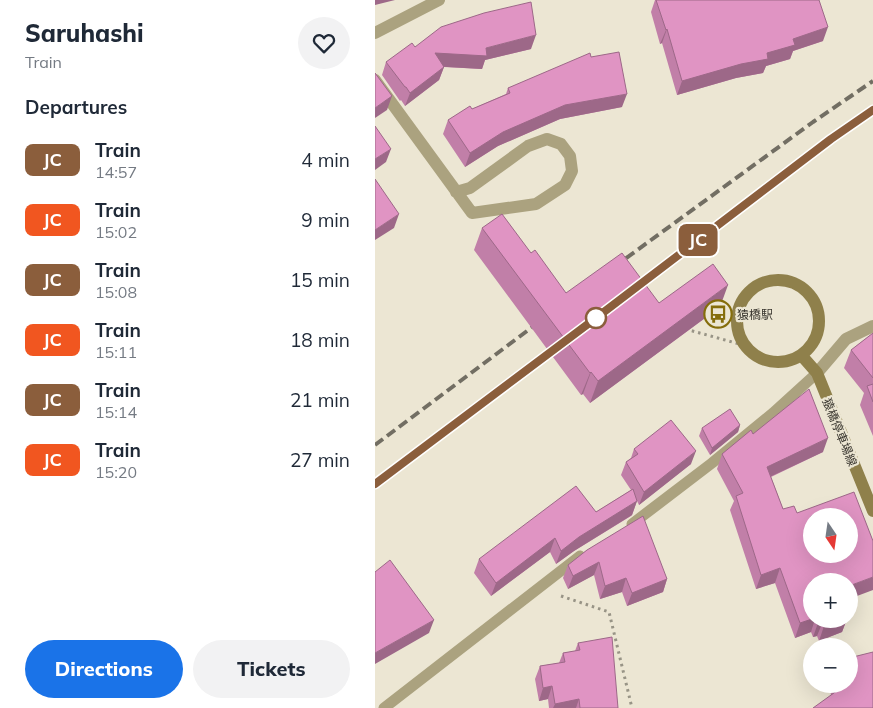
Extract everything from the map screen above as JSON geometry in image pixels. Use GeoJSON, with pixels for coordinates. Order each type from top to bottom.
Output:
{"type":"FeatureCollection","features":[{"type":"Feature","properties":{"kind":"main road"},"geometry":{"type":"LineString","coordinates":[[775,279],[796,283],[813,297],[820,317],[816,339],[802,356],[782,363],[760,359],[743,345],[736,325],[740,303],[754,286],[775,279]]}},
{"type":"Feature","properties":{"kind":"main road","name":"猿橋停車場線"},"geometry":{"type":"LineString","coordinates":[[802,356],[817,373],[873,511]]}},
{"type":"Feature","properties":{"kind":"street"},"geometry":{"type":"LineString","coordinates":[[375,33],[439,0]]}},
{"type":"Feature","properties":{"kind":"street"},"geometry":{"type":"LineString","coordinates":[[375,80],[456,192],[472,213],[537,204],[565,185],[572,171],[570,156],[561,144],[547,139],[527,146],[470,188],[456,192]]}},
{"type":"Feature","properties":{"kind":"street"},"geometry":{"type":"LineString","coordinates":[[817,373],[846,339],[873,326]]}},
{"type":"Feature","properties":{"kind":"lane"},"geometry":{"type":"LineString","coordinates":[[619,532],[635,522],[712,463],[773,413],[817,373]]}},
{"type":"Feature","properties":{"kind":"lane"},"geometry":{"type":"LineString","coordinates":[[384,708],[586,552]]}},
{"type":"Feature","properties":{"kind":"path"},"geometry":{"type":"LineString","coordinates":[[685,324],[689,330],[743,345]]}},
{"type":"Feature","properties":{"kind":"path"},"geometry":{"type":"LineString","coordinates":[[538,588],[609,612],[632,708]]}},
{"type":"Feature","properties":{"kind":"building"},"geometry":{"type":"Polygon","coordinates":[[[656,0],[819,0],[828,27],[793,39],[795,45],[767,53],[768,59],[741,64],[682,81],[667,29],[656,0]]]}},
{"type":"Feature","properties":{"kind":"building"},"geometry":{"type":"Polygon","coordinates":[[[531,2],[536,35],[486,48],[487,56],[435,53],[444,67],[410,93],[386,62],[412,43],[415,47],[441,27],[484,13],[531,2]]]}},
{"type":"Feature","properties":{"kind":"building"},"geometry":{"type":"Polygon","coordinates":[[[619,52],[627,94],[565,105],[503,132],[470,153],[448,120],[470,106],[472,109],[510,93],[508,88],[590,53],[591,57],[619,52]]]}},
{"type":"Feature","properties":{"kind":"building"},"geometry":{"type":"Polygon","coordinates":[[[375,73],[392,96],[375,108],[375,73]]]}},
{"type":"Feature","properties":{"kind":"building"},"geometry":{"type":"Polygon","coordinates":[[[375,126],[391,149],[375,159],[375,126]]]}},
{"type":"Feature","properties":{"kind":"building"},"geometry":{"type":"Polygon","coordinates":[[[375,179],[399,214],[375,230],[375,179]]]}},
{"type":"Feature","properties":{"kind":"building"},"geometry":{"type":"Polygon","coordinates":[[[502,214],[531,253],[535,250],[566,293],[622,253],[659,303],[713,264],[728,285],[598,381],[590,373],[482,228],[502,214]]]}},
{"type":"Feature","properties":{"kind":"building"},"geometry":{"type":"Polygon","coordinates":[[[873,333],[873,378],[851,350],[873,333]]]}},
{"type":"Feature","properties":{"kind":"building"},"geometry":{"type":"Polygon","coordinates":[[[873,384],[873,402],[867,386],[873,384]]]}},
{"type":"Feature","properties":{"kind":"building"},"geometry":{"type":"Polygon","coordinates":[[[809,389],[828,438],[767,467],[783,509],[794,506],[797,513],[803,511],[803,563],[858,563],[858,508],[811,508],[854,492],[873,541],[873,577],[858,583],[858,573],[803,573],[803,622],[800,623],[780,568],[761,575],[736,496],[743,493],[722,454],[751,430],[753,434],[809,389]]]}},
{"type":"Feature","properties":{"kind":"building"},"geometry":{"type":"Polygon","coordinates":[[[730,409],[740,425],[712,448],[702,428],[730,409]]]}},
{"type":"Feature","properties":{"kind":"building"},"geometry":{"type":"Polygon","coordinates":[[[671,420],[696,451],[644,492],[626,462],[638,454],[634,449],[671,420]]]}},
{"type":"Feature","properties":{"kind":"building"},"geometry":{"type":"Polygon","coordinates":[[[576,486],[596,512],[633,489],[637,501],[579,537],[561,551],[555,538],[496,583],[479,559],[576,486]]]}},
{"type":"Feature","properties":{"kind":"building"},"geometry":{"type":"Polygon","coordinates":[[[643,516],[667,579],[632,593],[626,578],[605,586],[599,562],[573,576],[568,565],[587,550],[643,516]]]}},
{"type":"Feature","properties":{"kind":"building"},"geometry":{"type":"Polygon","coordinates":[[[390,560],[434,620],[375,653],[375,572],[390,560]]]}},
{"type":"Feature","properties":{"kind":"building"},"geometry":{"type":"Polygon","coordinates":[[[612,637],[618,708],[580,708],[579,699],[555,704],[552,686],[543,688],[540,666],[565,662],[563,653],[580,650],[578,643],[612,637]]]}},
{"type":"Feature","properties":{"kind":"building"},"geometry":{"type":"Polygon","coordinates":[[[873,652],[873,708],[813,708],[834,693],[858,693],[858,656],[873,652]]]}},
{"type":"Feature","properties":{"kind":"railway"},"geometry":{"type":"LineString","coordinates":[[614,267],[813,122],[873,81]]}},
{"type":"Feature","properties":{"kind":"railway"},"geometry":{"type":"LineString","coordinates":[[633,290],[873,110]]}},
{"type":"Feature","properties":{"kind":"railway"},"geometry":{"type":"LineString","coordinates":[[375,445],[543,319]]}},
{"type":"Feature","properties":{"kind":"railway"},"geometry":{"type":"LineString","coordinates":[[375,484],[561,344]]}},
{"type":"Feature","properties":{"kind":"train","name":"JC"},"geometry":{"type":"LineString","coordinates":[[375,484],[831,139],[873,110]]}},
{"type":"Feature","properties":{"kind":"place","name":"猿橋駅"},"geometry":{"type":"Point","coordinates":[718,314]}}]}
